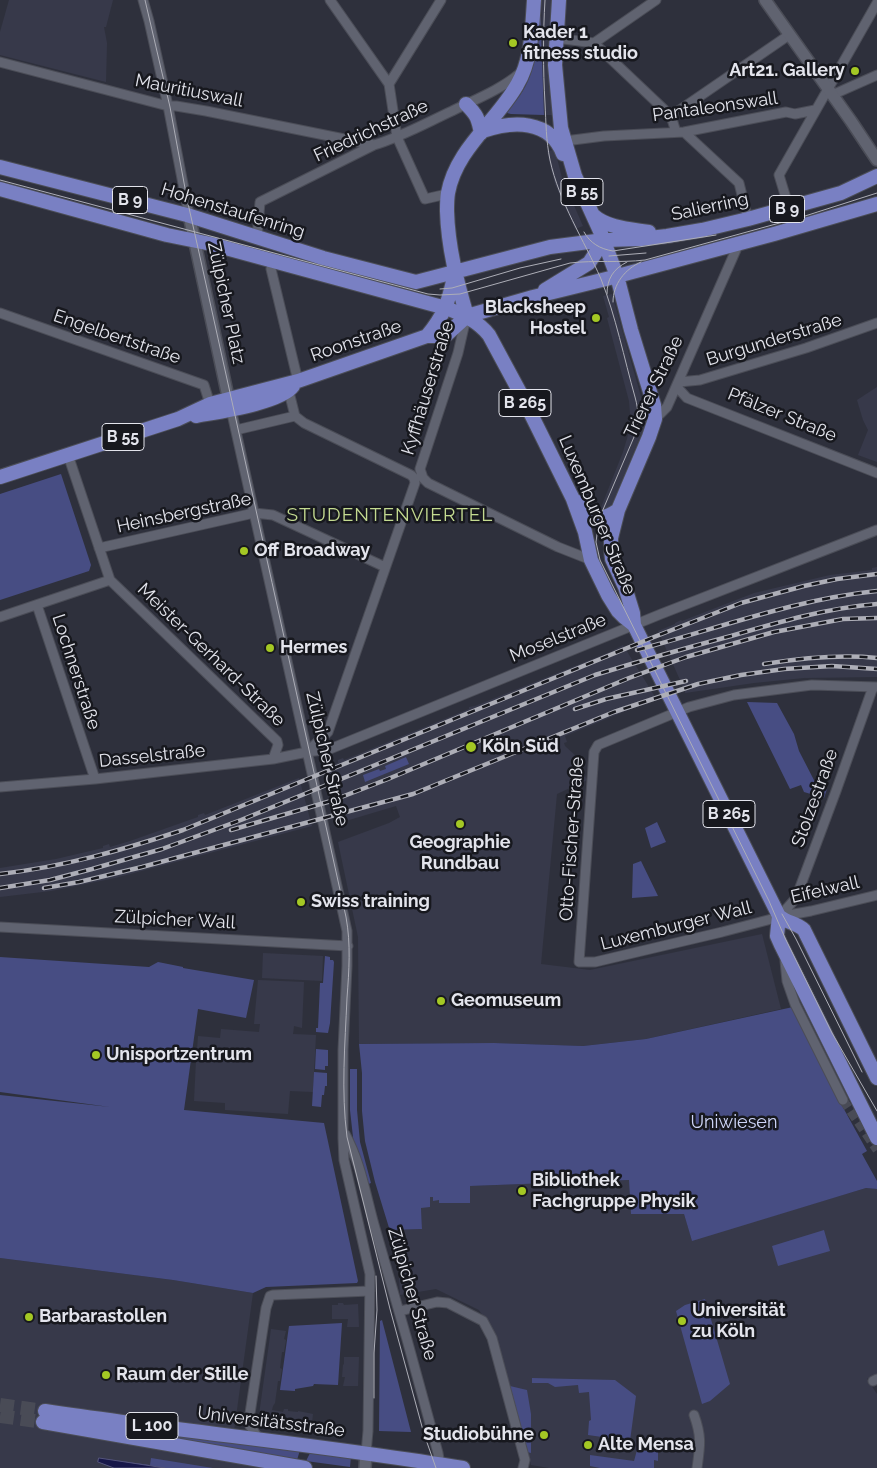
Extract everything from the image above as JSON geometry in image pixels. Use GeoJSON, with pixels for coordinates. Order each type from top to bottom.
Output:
{"type":"FeatureCollection","features":[{"type":"Feature","properties":{"kind":"main road"},"geometry":{"type":"LineString","coordinates":[[466,316],[456,272],[448,221],[447,194],[455,170],[466,152],[517,85],[525,70],[529,52],[534,0]]}},
{"type":"Feature","properties":{"kind":"main road","name":"B 55"},"geometry":{"type":"LineString","coordinates":[[559,0],[556,38],[559,117],[575,176],[604,240]]}},
{"type":"Feature","properties":{"kind":"main road"},"geometry":{"type":"LineString","coordinates":[[466,104],[475,113],[482,132]]}},
{"type":"Feature","properties":{"kind":"main road"},"geometry":{"type":"LineString","coordinates":[[482,132],[494,127],[515,124],[534,126],[558,142],[566,162],[575,176]]}},
{"type":"Feature","properties":{"kind":"main road","name":"Hohenstaufenring"},"geometry":{"type":"LineString","coordinates":[[0,167],[189,215],[323,258],[416,282],[456,272]]}},
{"type":"Feature","properties":{"kind":"main road","name":"Salierring"},"geometry":{"type":"LineString","coordinates":[[604,240],[667,236],[748,220],[841,193],[877,176]]}},
{"type":"Feature","properties":{"kind":"main road","name":"Hohenstaufenring"},"geometry":{"type":"LineString","coordinates":[[0,189],[168,235],[273,260],[446,308]]}},
{"type":"Feature","properties":{"kind":"main road","name":"B 9"},"geometry":{"type":"LineString","coordinates":[[446,308],[466,316],[877,204]]}},
{"type":"Feature","properties":{"kind":"main road","name":"B 55"},"geometry":{"type":"LineString","coordinates":[[593,215],[599,220],[612,225],[667,236]]}},
{"type":"Feature","properties":{"kind":"main road"},"geometry":{"type":"LineString","coordinates":[[582,268],[594,257],[604,240]]}},
{"type":"Feature","properties":{"kind":"main road"},"geometry":{"type":"LineString","coordinates":[[604,240],[617,276]]}},
{"type":"Feature","properties":{"kind":"main road","name":"B 9"},"geometry":{"type":"LineString","coordinates":[[456,272],[550,247],[604,240]]}},
{"type":"Feature","properties":{"kind":"main road"},"geometry":{"type":"LineString","coordinates":[[570,244],[586,253],[586,263],[582,268]]}},
{"type":"Feature","properties":{"kind":"main road","name":"B 9"},"geometry":{"type":"LineString","coordinates":[[532,297],[582,268]]}},
{"type":"Feature","properties":{"kind":"main road"},"geometry":{"type":"LineString","coordinates":[[426,336],[439,322],[446,308],[456,272]]}},
{"type":"Feature","properties":{"kind":"main road","name":"B 265"},"geometry":{"type":"LineString","coordinates":[[617,276],[631,330],[653,399],[655,419]]}},
{"type":"Feature","properties":{"kind":"main road","name":"B 55"},"geometry":{"type":"LineString","coordinates":[[426,336],[445,336],[466,316]]}},
{"type":"Feature","properties":{"kind":"main road","name":"Luxemburger Straße"},"geometry":{"type":"LineString","coordinates":[[466,316],[489,335],[524,400],[573,499],[585,532],[591,560],[608,595],[618,611],[634,625]]}},
{"type":"Feature","properties":{"kind":"main road","name":"Roonstraße"},"geometry":{"type":"LineString","coordinates":[[0,477],[178,419],[293,386],[426,336]]}},
{"type":"Feature","properties":{"kind":"main road","name":"Roonstraße"},"geometry":{"type":"LineString","coordinates":[[178,419],[210,404],[230,404]]}},
{"type":"Feature","properties":{"kind":"main road","name":"Trierer Straße"},"geometry":{"type":"LineString","coordinates":[[611,550],[612,532],[618,510],[655,419]]}},
{"type":"Feature","properties":{"kind":"main road"},"geometry":{"type":"LineString","coordinates":[[573,499],[579,503],[586,513],[599,519],[618,510]]}},
{"type":"Feature","properties":{"kind":"main road","name":"Luxemburger Straße"},"geometry":{"type":"LineString","coordinates":[[611,550],[612,559],[625,587],[633,613],[634,625],[779,916],[777,936],[877,1138]]}},
{"type":"Feature","properties":{"kind":"main road"},"geometry":{"type":"LineString","coordinates":[[779,916],[799,925],[804,930],[877,1078]]}},
{"type":"Feature","properties":{"kind":"main road","name":"Universitätsstraße"},"geometry":{"type":"LineString","coordinates":[[305,1468],[44,1417],[258,1439],[463,1468]]}},
{"type":"Feature","properties":{"kind":"street"},"geometry":{"type":"LineString","coordinates":[[143,0],[168,106],[189,215]]}},
{"type":"Feature","properties":{"kind":"street"},"geometry":{"type":"LineString","coordinates":[[330,0],[390,84],[397,137],[425,198],[447,194]]}},
{"type":"Feature","properties":{"kind":"street"},"geometry":{"type":"LineString","coordinates":[[390,84],[441,0]]}},
{"type":"Feature","properties":{"kind":"street"},"geometry":{"type":"LineString","coordinates":[[594,43],[656,0]]}},
{"type":"Feature","properties":{"kind":"street"},"geometry":{"type":"LineString","coordinates":[[765,0],[877,160]]}},
{"type":"Feature","properties":{"kind":"street"},"geometry":{"type":"LineString","coordinates":[[789,208],[779,175],[815,110],[830,92],[877,3]]}},
{"type":"Feature","properties":{"kind":"street"},"geometry":{"type":"LineString","coordinates":[[671,116],[789,35]]}},
{"type":"Feature","properties":{"kind":"street"},"geometry":{"type":"LineString","coordinates":[[556,38],[594,43],[671,116],[680,132],[739,184],[748,220]]}},
{"type":"Feature","properties":{"kind":"street","name":"Mauritiuswall"},"geometry":{"type":"LineString","coordinates":[[0,62],[168,106],[206,111],[374,145]]}},
{"type":"Feature","properties":{"kind":"street","name":"Friedrichstraße"},"geometry":{"type":"LineString","coordinates":[[257,237],[260,202],[374,145],[397,137],[466,104],[510,82],[525,70]]}},
{"type":"Feature","properties":{"kind":"street"},"geometry":{"type":"LineString","coordinates":[[830,92],[877,75]]}},
{"type":"Feature","properties":{"kind":"street","name":"Pantaleonswall"},"geometry":{"type":"LineString","coordinates":[[564,141],[604,136],[680,132],[786,112],[795,114],[815,110]]}},
{"type":"Feature","properties":{"kind":"street","name":"Zülpicher Platz"},"geometry":{"type":"LineString","coordinates":[[189,215],[230,404]]}},
{"type":"Feature","properties":{"kind":"street","name":"Trierer Straße"},"geometry":{"type":"LineString","coordinates":[[655,419],[667,408],[739,243]]}},
{"type":"Feature","properties":{"kind":"street"},"geometry":{"type":"LineString","coordinates":[[236,430],[295,416],[293,386],[271,269],[273,260]]}},
{"type":"Feature","properties":{"kind":"street","name":"Engelbertstraße"},"geometry":{"type":"LineString","coordinates":[[0,313],[204,385],[210,404]]}},
{"type":"Feature","properties":{"kind":"street","name":"Kyffhäuserstraße"},"geometry":{"type":"LineString","coordinates":[[466,316],[458,353],[420,469],[423,478],[428,483],[558,547],[591,560]]}},
{"type":"Feature","properties":{"kind":"street","name":"Burgunderstraße"},"geometry":{"type":"LineString","coordinates":[[678,384],[700,380],[815,345],[877,323]]}},
{"type":"Feature","properties":{"kind":"street","name":"Pfälzer Straße"},"geometry":{"type":"LineString","coordinates":[[678,384],[687,398],[877,473]]}},
{"type":"Feature","properties":{"kind":"street","name":"Zülpicher Straße"},"geometry":{"type":"LineString","coordinates":[[230,404],[343,912],[348,946],[343,1050],[344,1160],[368,1264],[370,1291],[366,1453]]}},
{"type":"Feature","properties":{"kind":"street","name":"Kyffhäuserstraße"},"geometry":{"type":"LineString","coordinates":[[295,416],[304,423],[411,475],[415,483],[328,732],[307,752]]}},
{"type":"Feature","properties":{"kind":"street"},"geometry":{"type":"LineString","coordinates":[[0,617],[110,580],[68,455]]}},
{"type":"Feature","properties":{"kind":"street","name":"Heinsbergstraße"},"geometry":{"type":"LineString","coordinates":[[99,548],[254,513],[273,514],[385,567]]}},
{"type":"Feature","properties":{"kind":"street","name":"Moselstraße"},"geometry":{"type":"LineString","coordinates":[[307,752],[330,749],[634,625],[877,530]]}},
{"type":"Feature","properties":{"kind":"street","name":"Meister-Gerhard-Straße"},"geometry":{"type":"LineString","coordinates":[[110,580],[277,741],[278,745],[273,759]]}},
{"type":"Feature","properties":{"kind":"street","name":"Lochnerstraße"},"geometry":{"type":"LineString","coordinates":[[37,605],[95,779]]}},
{"type":"Feature","properties":{"kind":"street"},"geometry":{"type":"LineString","coordinates":[[677,712],[718,698],[749,692],[812,685],[875,687]]}},
{"type":"Feature","properties":{"kind":"street","name":"Stolzestraße"},"geometry":{"type":"LineString","coordinates":[[779,916],[796,898],[875,687]]}},
{"type":"Feature","properties":{"kind":"street","name":"Otto-Fischer-Straße"},"geometry":{"type":"LineString","coordinates":[[579,962],[595,748],[602,742],[677,712]]}},
{"type":"Feature","properties":{"kind":"street","name":"Dasselstraße"},"geometry":{"type":"LineString","coordinates":[[0,787],[95,779],[273,759],[307,752]]}},
{"type":"Feature","properties":{"kind":"street","name":"Eifelwall"},"geometry":{"type":"LineString","coordinates":[[779,916],[811,911],[877,895]]}},
{"type":"Feature","properties":{"kind":"street","name":"Luxemburger Wall"},"geometry":{"type":"LineString","coordinates":[[579,962],[594,962],[633,954],[779,916]]}},
{"type":"Feature","properties":{"kind":"street","name":"Zülpicher Wall"},"geometry":{"type":"LineString","coordinates":[[0,927],[348,946]]}},
{"type":"Feature","properties":{"kind":"street"},"geometry":{"type":"LineString","coordinates":[[784,950],[790,993],[843,1100]]}},
{"type":"Feature","properties":{"kind":"street","name":"Zülpicher Straße"},"geometry":{"type":"LineString","coordinates":[[344,1132],[355,1155],[400,1311],[440,1466]]}},
{"type":"Feature","properties":{"kind":"street"},"geometry":{"type":"LineString","coordinates":[[258,1439],[250,1426],[249,1420],[266,1308],[270,1296],[370,1291]]}},
{"type":"Feature","properties":{"kind":"street"},"geometry":{"type":"LineString","coordinates":[[400,1311],[442,1302],[476,1316],[486,1324],[492,1338],[525,1460],[523,1468]]}},
{"type":"Feature","properties":{"kind":"street"},"geometry":{"type":"LineString","coordinates":[[694,1415],[699,1428],[700,1441],[697,1468]]}},
{"type":"Feature","properties":{"kind":"street"},"geometry":{"type":"LineString","coordinates":[[365,1468],[366,1453]]}},
{"type":"Feature","properties":{"kind":"shaded area"},"geometry":{"type":"Polygon","coordinates":[[[9,0],[113,0],[106,27],[104,27],[107,43],[106,82],[0,55],[0,32],[9,0]]]}},
{"type":"Feature","properties":{"kind":"shaded area"},"geometry":{"type":"Polygon","coordinates":[[[542,0],[552,0],[550,85],[552,115],[544,115],[541,34],[542,0]]]}},
{"type":"Feature","properties":{"kind":"shaded area"},"geometry":{"type":"Polygon","coordinates":[[[555,150],[562,178],[583,226],[575,229],[555,184],[551,169],[547,151],[555,150]]]}},
{"type":"Feature","properties":{"kind":"shaded area"},"geometry":{"type":"Polygon","coordinates":[[[612,294],[645,411],[646,423],[608,513],[598,515],[623,452],[631,425],[629,401],[603,296],[612,294]]]}},
{"type":"Feature","properties":{"kind":"shaded area"},"geometry":{"type":"Polygon","coordinates":[[[877,387],[877,462],[858,455],[868,430],[857,400],[877,387]]]}},
{"type":"Feature","properties":{"kind":"shaded area"},"geometry":{"type":"Polygon","coordinates":[[[877,567],[877,677],[804,678],[685,693],[658,631],[681,620],[754,593],[830,575],[872,570],[872,568],[877,567]]]}},
{"type":"Feature","properties":{"kind":"shaded area"},"geometry":{"type":"Polygon","coordinates":[[[623,645],[657,700],[565,736],[567,742],[564,743],[565,746],[577,757],[587,780],[557,794],[541,964],[590,970],[762,934],[781,1009],[646,1039],[583,1046],[494,1043],[359,1044],[358,937],[338,842],[400,817],[396,806],[339,823],[325,768],[338,763],[338,760],[343,758],[344,760],[469,709],[469,707],[610,652],[623,645]]]}},
{"type":"Feature","properties":{"kind":"shaded area"},"geometry":{"type":"Polygon","coordinates":[[[299,778],[312,826],[115,878],[51,891],[0,897],[0,868],[56,859],[103,848],[103,846],[109,844],[110,847],[130,841],[198,817],[198,815],[204,813],[205,815],[299,778]]]}},
{"type":"Feature","properties":{"kind":"shaded area"},"geometry":{"type":"Polygon","coordinates":[[[263,953],[323,956],[322,981],[262,978],[263,953]]]}},
{"type":"Feature","properties":{"kind":"shaded area"},"geometry":{"type":"Polygon","coordinates":[[[258,980],[304,982],[302,1028],[294,1026],[293,1034],[316,1035],[313,1092],[290,1091],[288,1114],[225,1110],[225,1103],[194,1101],[196,1061],[192,1060],[193,1050],[197,1050],[198,1036],[220,1038],[221,1029],[259,1032],[260,1024],[254,1024],[258,980]]]}},
{"type":"Feature","properties":{"kind":"shaded area","name":"Universität zu Köln"},"geometry":{"type":"Polygon","coordinates":[[[630,1180],[684,1214],[692,1240],[866,1188],[877,1189],[877,1374],[867,1379],[877,1394],[877,1468],[549,1468],[531,1465],[494,1333],[479,1310],[436,1289],[400,1295],[398,1257],[391,1230],[422,1229],[421,1208],[429,1197],[440,1200],[439,1203],[470,1203],[470,1186],[630,1180]]]}},
{"type":"Feature","properties":{"kind":"shaded area"},"geometry":{"type":"Polygon","coordinates":[[[0,1258],[173,1280],[253,1293],[232,1446],[290,1468],[0,1468],[0,1258]]]}},
{"type":"Feature","properties":{"kind":"shaded area"},"geometry":{"type":"Polygon","coordinates":[[[338,1303],[343,1303],[344,1305],[358,1304],[359,1327],[347,1327],[348,1319],[332,1319],[332,1305],[338,1305],[338,1303]]]}},
{"type":"Feature","properties":{"kind":"shaded area"},"geometry":{"type":"Polygon","coordinates":[[[271,1329],[286,1331],[280,1368],[282,1369],[280,1381],[278,1381],[275,1403],[272,1410],[283,1412],[284,1409],[288,1409],[288,1411],[313,1414],[311,1430],[258,1422],[271,1329]]]}},
{"type":"Feature","properties":{"kind":"shaded area"},"geometry":{"type":"Polygon","coordinates":[[[344,1357],[359,1357],[358,1386],[343,1386],[345,1377],[342,1377],[344,1357]]]}},
{"type":"Feature","properties":{"kind":"shaded area"},"geometry":{"type":"Polygon","coordinates":[[[99,1458],[165,1468],[114,1468],[98,1462],[99,1458]]]}},
{"type":"Feature","properties":{"kind":"green space"},"geometry":{"type":"Polygon","coordinates":[[[541,13],[544,115],[507,113],[523,91],[533,67],[541,13]]]}},
{"type":"Feature","properties":{"kind":"green space"},"geometry":{"type":"Polygon","coordinates":[[[61,474],[91,565],[89,571],[0,600],[0,494],[61,474]]]}},
{"type":"Feature","properties":{"kind":"green space"},"geometry":{"type":"Polygon","coordinates":[[[747,702],[777,703],[794,734],[799,751],[816,784],[827,789],[824,798],[804,792],[801,785],[790,789],[747,702]]]}},
{"type":"Feature","properties":{"kind":"green space"},"geometry":{"type":"Polygon","coordinates":[[[406,757],[409,764],[365,782],[363,775],[379,769],[380,771],[386,769],[385,766],[406,757]]]}},
{"type":"Feature","properties":{"kind":"green space"},"geometry":{"type":"Polygon","coordinates":[[[657,822],[666,842],[651,848],[645,828],[657,822]]]}},
{"type":"Feature","properties":{"kind":"green space"},"geometry":{"type":"Polygon","coordinates":[[[641,861],[658,896],[632,898],[633,864],[641,861]]]}},
{"type":"Feature","properties":{"kind":"green space"},"geometry":{"type":"Polygon","coordinates":[[[325,956],[330,957],[330,960],[334,962],[328,1033],[316,1032],[316,1028],[318,1028],[320,983],[323,983],[325,956]]]}},
{"type":"Feature","properties":{"kind":"green space"},"geometry":{"type":"Polygon","coordinates":[[[0,957],[149,967],[158,962],[254,980],[246,1018],[198,1009],[184,1110],[324,1123],[357,1283],[266,1287],[253,1293],[173,1280],[0,1258],[0,1095],[110,1107],[0,1092],[0,957]]]}},
{"type":"Feature","properties":{"kind":"green space","name":"Uniwiesen"},"geometry":{"type":"Polygon","coordinates":[[[793,1007],[840,1102],[867,1151],[862,1154],[877,1181],[877,1189],[866,1188],[692,1241],[684,1214],[631,1214],[629,1180],[470,1186],[470,1203],[439,1203],[439,1200],[433,1201],[433,1197],[430,1197],[430,1207],[421,1208],[422,1229],[391,1230],[398,1257],[375,1182],[365,1141],[359,1044],[494,1043],[583,1046],[646,1039],[793,1007]]]}},
{"type":"Feature","properties":{"kind":"green space"},"geometry":{"type":"Polygon","coordinates":[[[316,1049],[328,1050],[328,1066],[325,1066],[325,1070],[315,1069],[316,1049]]]}},
{"type":"Feature","properties":{"kind":"green space"},"geometry":{"type":"Polygon","coordinates":[[[350,1069],[357,1069],[357,1110],[360,1142],[371,1183],[366,1185],[354,1146],[350,1110],[350,1069]]]}},
{"type":"Feature","properties":{"kind":"green space"},"geometry":{"type":"Polygon","coordinates":[[[314,1072],[327,1073],[327,1086],[325,1086],[324,1095],[322,1095],[321,1107],[312,1106],[314,1072]]]}},
{"type":"Feature","properties":{"kind":"green space"},"geometry":{"type":"Polygon","coordinates":[[[824,1230],[830,1251],[778,1266],[772,1246],[824,1230]]]}},
{"type":"Feature","properties":{"kind":"green space"},"geometry":{"type":"Polygon","coordinates":[[[705,1299],[730,1384],[710,1401],[702,1404],[676,1311],[685,1305],[705,1299]]]}},
{"type":"Feature","properties":{"kind":"green space"},"geometry":{"type":"Polygon","coordinates":[[[382,1320],[411,1432],[379,1431],[380,1321],[382,1320]]]}},
{"type":"Feature","properties":{"kind":"green space"},"geometry":{"type":"Polygon","coordinates":[[[342,1323],[338,1385],[314,1384],[313,1386],[295,1389],[295,1391],[280,1390],[289,1326],[342,1323]]]}},
{"type":"Feature","properties":{"kind":"green space"},"geometry":{"type":"Polygon","coordinates":[[[532,1378],[615,1380],[636,1396],[630,1441],[588,1435],[589,1421],[591,1420],[589,1392],[579,1393],[578,1385],[555,1387],[548,1383],[532,1383],[532,1378]]]}},
{"type":"Feature","properties":{"kind":"green space"},"geometry":{"type":"Polygon","coordinates":[[[510,1386],[527,1390],[531,1414],[531,1453],[527,1452],[510,1386]]]}},
{"type":"Feature","properties":{"kind":"green space"},"geometry":{"type":"Polygon","coordinates":[[[109,1425],[300,1450],[297,1460],[109,1428],[109,1425]]]}},
{"type":"Feature","properties":{"kind":"green space"},"geometry":{"type":"Polygon","coordinates":[[[637,1450],[658,1452],[658,1461],[654,1460],[654,1468],[600,1468],[590,1466],[590,1455],[634,1461],[637,1450]]]}},
{"type":"Feature","properties":{"kind":"green space"},"geometry":{"type":"Polygon","coordinates":[[[311,1451],[351,1456],[350,1467],[306,1461],[311,1451]]]}},
{"type":"Feature","properties":{"kind":"green space"},"geometry":{"type":"Polygon","coordinates":[[[99,1458],[150,1465],[151,1458],[213,1468],[114,1468],[98,1462],[99,1458]]]}},
{"type":"Feature","properties":{"kind":"tunnel"},"geometry":{"type":"LineString","coordinates":[[843,1100],[877,1150]]}},
{"type":"Feature","properties":{"kind":"tunnel"},"geometry":{"type":"LineString","coordinates":[[0,1405],[45,1411]]}},
{"type":"Feature","properties":{"kind":"tunnel"},"geometry":{"type":"LineString","coordinates":[[0,1416],[43,1422]]}},
{"type":"Feature","properties":{"kind":"tram line"},"geometry":{"type":"LineString","coordinates":[[145,0],[170,107],[187,199],[346,917],[349,937],[344,1068],[347,1137],[390,1309],[424,1434],[436,1468]]}},
{"type":"Feature","properties":{"kind":"tram line"},"geometry":{"type":"LineString","coordinates":[[545,0],[544,77],[546,132],[550,160],[559,191],[606,293],[620,338],[638,412],[638,422],[634,437],[599,519],[596,542],[600,560],[769,901],[832,1033],[877,1111]]}},
{"type":"Feature","properties":{"kind":"tram line"},"geometry":{"type":"LineString","coordinates":[[0,180],[428,294],[440,295],[460,294],[570,263],[645,260],[805,216],[877,193]]}},
{"type":"Feature","properties":{"kind":"tram line"},"geometry":{"type":"LineString","coordinates":[[584,232],[596,245],[613,251],[716,235]]}},
{"type":"Feature","properties":{"kind":"tram line"},"geometry":{"type":"LineString","coordinates":[[609,256],[646,253]]}},
{"type":"Feature","properties":{"kind":"tram line"},"geometry":{"type":"LineString","coordinates":[[440,289],[452,288],[520,268],[561,259]]}},
{"type":"Feature","properties":{"kind":"tram line"},"geometry":{"type":"LineString","coordinates":[[607,294],[608,284],[612,275],[627,262]]}},
{"type":"Feature","properties":{"kind":"tram line"},"geometry":{"type":"LineString","coordinates":[[613,302],[615,289],[621,278],[641,262]]}},
{"type":"Feature","properties":{"kind":"tram line"},"geometry":{"type":"LineString","coordinates":[[782,914],[862,1072]]}},
{"type":"Feature","properties":{"kind":"tram line"},"geometry":{"type":"LineString","coordinates":[[374,1398],[374,1353],[377,1310],[376,1276]]}},
{"type":"Feature","properties":{"kind":"railway"},"geometry":{"type":"LineString","coordinates":[[0,874],[47,867],[93,857],[183,830],[741,603],[804,586],[837,579],[877,574]]}},
{"type":"Feature","properties":{"kind":"railway"},"geometry":{"type":"LineString","coordinates":[[637,650],[786,608],[847,595],[877,591]]}},
{"type":"Feature","properties":{"kind":"railway"},"geometry":{"type":"LineString","coordinates":[[0,888],[50,880],[162,849],[241,820],[595,675],[785,621],[821,612],[877,604]]}},
{"type":"Feature","properties":{"kind":"railway"},"geometry":{"type":"LineString","coordinates":[[231,830],[331,801],[629,678],[686,657],[774,632],[843,619],[877,618]]}},
{"type":"Feature","properties":{"kind":"railway"},"geometry":{"type":"LineString","coordinates":[[764,664],[821,657],[877,658]]}},
{"type":"Feature","properties":{"kind":"railway"},"geometry":{"type":"LineString","coordinates":[[44,888],[142,867],[413,794],[614,712],[698,684],[784,669],[832,666],[877,669]]}},
{"type":"Feature","properties":{"kind":"railway"},"geometry":{"type":"LineString","coordinates":[[575,709],[606,699],[686,681]]}},
{"type":"Feature","properties":{"kind":"place","name":"Kader 1 fitness studio"},"geometry":{"type":"Point","coordinates":[513,43]}},
{"type":"Feature","properties":{"kind":"place","name":"Art21. Gallery"},"geometry":{"type":"Point","coordinates":[855,71]}},
{"type":"Feature","properties":{"kind":"place","name":"Blacksheep Hostel"},"geometry":{"type":"Point","coordinates":[596,318]}},
{"type":"Feature","properties":{"kind":"place","name":"Off Broadway"},"geometry":{"type":"Point","coordinates":[244,551]}},
{"type":"Feature","properties":{"kind":"place","name":"Hermes"},"geometry":{"type":"Point","coordinates":[270,648]}},
{"type":"Feature","properties":{"kind":"place","name":"Köln Süd"},"geometry":{"type":"Point","coordinates":[471,747]}},
{"type":"Feature","properties":{"kind":"place","name":"Geographie Rundbau"},"geometry":{"type":"Point","coordinates":[460,824]}},
{"type":"Feature","properties":{"kind":"place","name":"Swiss training"},"geometry":{"type":"Point","coordinates":[301,902]}},
{"type":"Feature","properties":{"kind":"place","name":"Geomuseum"},"geometry":{"type":"Point","coordinates":[441,1001]}},
{"type":"Feature","properties":{"kind":"place","name":"Unisportzentrum"},"geometry":{"type":"Point","coordinates":[96,1055]}},
{"type":"Feature","properties":{"kind":"place","name":"Bibliothek Fachgruppe Physik"},"geometry":{"type":"Point","coordinates":[522,1191]}},
{"type":"Feature","properties":{"kind":"place","name":"Barbarastollen"},"geometry":{"type":"Point","coordinates":[29,1317]}},
{"type":"Feature","properties":{"kind":"place","name":"Universität zu Köln"},"geometry":{"type":"Point","coordinates":[682,1321]}},
{"type":"Feature","properties":{"kind":"place","name":"Raum der Stille"},"geometry":{"type":"Point","coordinates":[106,1375]}},
{"type":"Feature","properties":{"kind":"place","name":"Studiobühne"},"geometry":{"type":"Point","coordinates":[544,1435]}},
{"type":"Feature","properties":{"kind":"place","name":"Alte Mensa"},"geometry":{"type":"Point","coordinates":[588,1445]}},
{"type":"Feature","properties":{"kind":"district","name":"STUDENTENVIERTEL"},"geometry":{"type":"Point","coordinates":[390,515]}}]}
